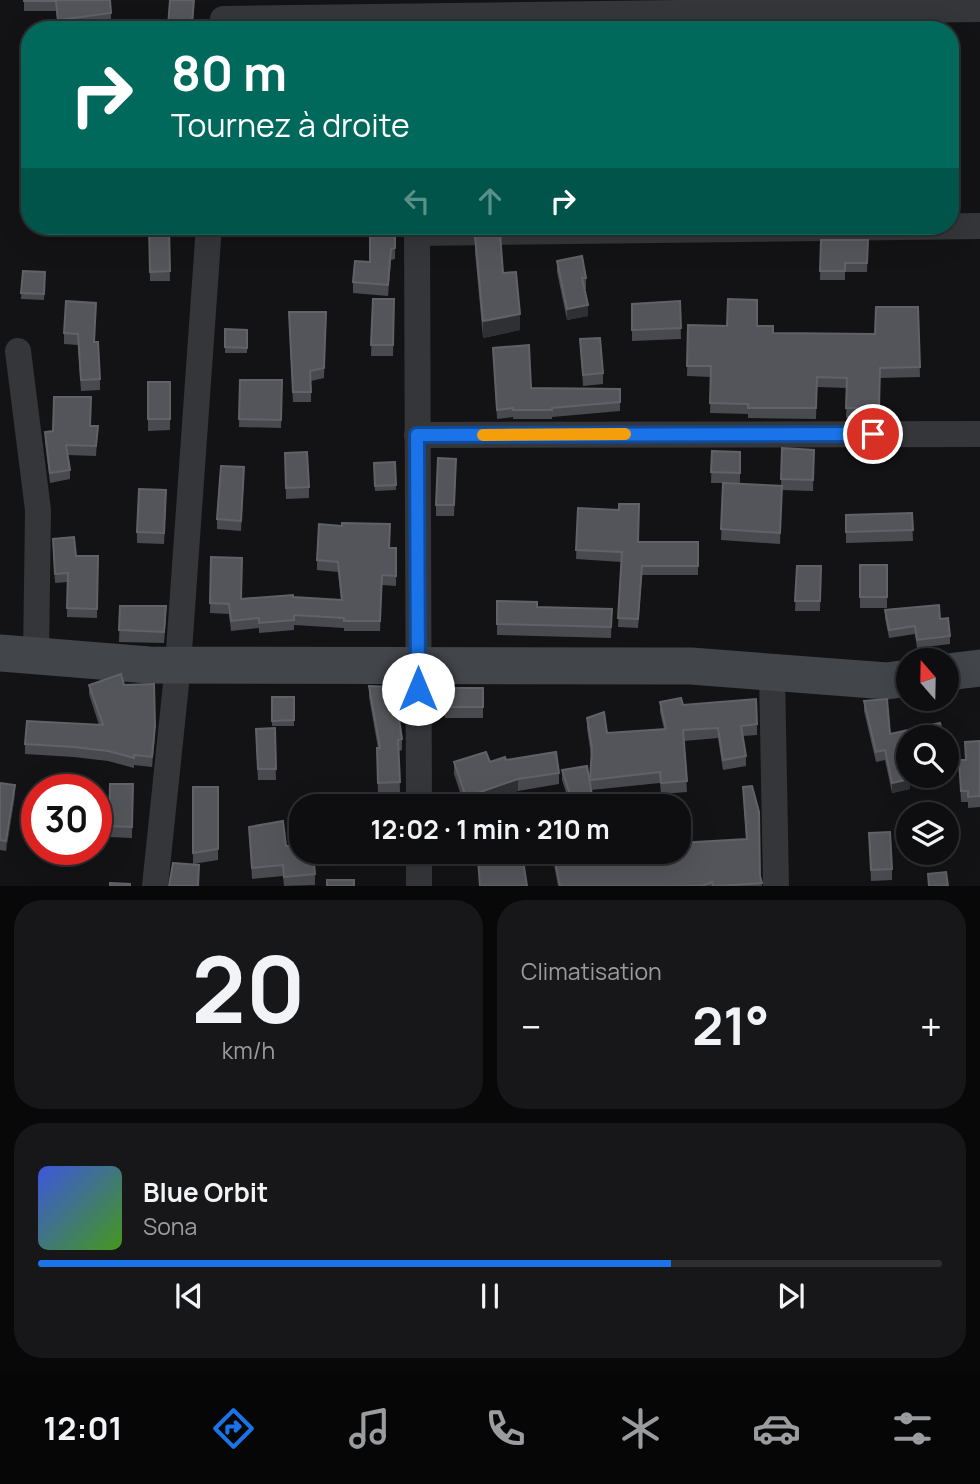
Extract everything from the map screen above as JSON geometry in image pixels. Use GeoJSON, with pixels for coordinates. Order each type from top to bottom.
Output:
{"type":"FeatureCollection","features":[{"type":"Feature","properties":{"kind":"street"},"geometry":{"type":"LineString","coordinates":[[459,21],[785,6],[980,9]]}},
{"type":"Feature","properties":{"kind":"street"},"geometry":{"type":"LineString","coordinates":[[223,21],[320,21]]}},
{"type":"Feature","properties":{"kind":"street"},"geometry":{"type":"LineString","coordinates":[[959,226],[980,226]]}},
{"type":"Feature","properties":{"kind":"street"},"geometry":{"type":"LineString","coordinates":[[155,886],[178,665],[208,235]]}},
{"type":"Feature","properties":{"kind":"street"},"geometry":{"type":"LineString","coordinates":[[417,235],[419,794]]}},
{"type":"Feature","properties":{"kind":"street"},"geometry":{"type":"LineString","coordinates":[[18,351],[38,510],[36,656]]}},
{"type":"Feature","properties":{"kind":"street"},"geometry":{"type":"LineString","coordinates":[[417,435],[980,434]]}},
{"type":"Feature","properties":{"kind":"street"},"geometry":{"type":"LineString","coordinates":[[0,653],[178,665],[691,666],[896,680]]}},
{"type":"Feature","properties":{"kind":"street"},"geometry":{"type":"LineString","coordinates":[[959,671],[980,668]]}},
{"type":"Feature","properties":{"kind":"street"},"geometry":{"type":"LineString","coordinates":[[772,673],[776,886]]}},
{"type":"Feature","properties":{"kind":"street"},"geometry":{"type":"LineString","coordinates":[[419,864],[419,886]]}},
{"type":"Feature","properties":{"kind":"building"},"geometry":{"type":"Polygon","coordinates":[[[24,0],[110,0],[111,13],[58,20],[56,1],[24,0]]]}},
{"type":"Feature","properties":{"kind":"building"},"geometry":{"type":"Polygon","coordinates":[[[170,0],[194,0],[192,21],[168,21],[170,0]]]}},
{"type":"Feature","properties":{"kind":"building"},"geometry":{"type":"Polygon","coordinates":[[[149,235],[169,235],[170,271],[150,272],[149,235]]]}},
{"type":"Feature","properties":{"kind":"building"},"geometry":{"type":"Polygon","coordinates":[[[370,235],[395,235],[388,285],[353,282],[355,261],[370,262],[370,235]]]}},
{"type":"Feature","properties":{"kind":"building"},"geometry":{"type":"Polygon","coordinates":[[[500,235],[503,273],[516,272],[520,314],[483,321],[475,236],[500,235]]]}},
{"type":"Feature","properties":{"kind":"building"},"geometry":{"type":"Polygon","coordinates":[[[821,240],[868,240],[867,263],[845,263],[845,271],[820,271],[821,240]]]}},
{"type":"Feature","properties":{"kind":"building"},"geometry":{"type":"Polygon","coordinates":[[[582,256],[586,278],[582,278],[588,305],[567,309],[557,261],[582,256]]]}},
{"type":"Feature","properties":{"kind":"building"},"geometry":{"type":"Polygon","coordinates":[[[23,271],[45,272],[44,294],[21,293],[23,271]]]}},
{"type":"Feature","properties":{"kind":"building"},"geometry":{"type":"Polygon","coordinates":[[[373,299],[394,299],[393,345],[371,345],[373,299]]]}},
{"type":"Feature","properties":{"kind":"building"},"geometry":{"type":"Polygon","coordinates":[[[728,299],[757,300],[757,326],[773,326],[773,333],[875,334],[876,307],[918,307],[920,367],[880,368],[879,408],[846,408],[847,378],[817,377],[816,408],[748,408],[748,404],[710,403],[711,366],[687,366],[688,325],[727,326],[728,299]]]}},
{"type":"Feature","properties":{"kind":"building"},"geometry":{"type":"Polygon","coordinates":[[[66,301],[96,303],[94,342],[98,342],[100,379],[81,380],[78,334],[64,333],[66,301]]]}},
{"type":"Feature","properties":{"kind":"building"},"geometry":{"type":"Polygon","coordinates":[[[680,301],[681,328],[632,330],[632,304],[680,301]]]}},
{"type":"Feature","properties":{"kind":"building"},"geometry":{"type":"Polygon","coordinates":[[[289,312],[326,312],[324,368],[310,371],[311,392],[293,392],[289,312]]]}},
{"type":"Feature","properties":{"kind":"building"},"geometry":{"type":"Polygon","coordinates":[[[225,329],[247,330],[247,348],[225,347],[225,329]]]}},
{"type":"Feature","properties":{"kind":"building"},"geometry":{"type":"Polygon","coordinates":[[[600,338],[603,373],[583,375],[580,339],[600,338]]]}},
{"type":"Feature","properties":{"kind":"building"},"geometry":{"type":"Polygon","coordinates":[[[529,345],[531,388],[620,389],[620,402],[552,410],[497,410],[493,348],[529,345]]]}},
{"type":"Feature","properties":{"kind":"building"},"geometry":{"type":"Polygon","coordinates":[[[240,380],[282,380],[281,420],[239,419],[240,380]]]}},
{"type":"Feature","properties":{"kind":"building"},"geometry":{"type":"Polygon","coordinates":[[[148,382],[170,382],[170,419],[148,419],[148,382]]]}},
{"type":"Feature","properties":{"kind":"building"},"geometry":{"type":"Polygon","coordinates":[[[54,397],[91,397],[90,426],[98,426],[96,446],[66,445],[70,470],[50,473],[45,432],[53,431],[54,397]]]}},
{"type":"Feature","properties":{"kind":"building"},"geometry":{"type":"Polygon","coordinates":[[[782,448],[814,450],[813,480],[781,479],[782,448]]]}},
{"type":"Feature","properties":{"kind":"building"},"geometry":{"type":"Polygon","coordinates":[[[712,451],[740,452],[740,473],[711,472],[712,451]]]}},
{"type":"Feature","properties":{"kind":"building"},"geometry":{"type":"Polygon","coordinates":[[[307,452],[309,487],[286,488],[285,453],[307,452]]]}},
{"type":"Feature","properties":{"kind":"building"},"geometry":{"type":"Polygon","coordinates":[[[438,458],[456,459],[454,505],[436,505],[438,458]]]}},
{"type":"Feature","properties":{"kind":"building"},"geometry":{"type":"Polygon","coordinates":[[[395,462],[396,485],[375,486],[374,463],[395,462]]]}},
{"type":"Feature","properties":{"kind":"building"},"geometry":{"type":"Polygon","coordinates":[[[221,466],[244,467],[241,521],[217,519],[221,466]]]}},
{"type":"Feature","properties":{"kind":"building"},"geometry":{"type":"Polygon","coordinates":[[[723,483],[782,486],[780,533],[721,529],[723,483]]]}},
{"type":"Feature","properties":{"kind":"building"},"geometry":{"type":"Polygon","coordinates":[[[139,489],[166,490],[164,533],[137,532],[139,489]]]}},
{"type":"Feature","properties":{"kind":"building"},"geometry":{"type":"Polygon","coordinates":[[[619,504],[639,504],[638,542],[698,542],[698,566],[642,566],[638,619],[618,618],[622,552],[576,550],[578,508],[619,510],[619,504]]]}},
{"type":"Feature","properties":{"kind":"building"},"geometry":{"type":"Polygon","coordinates":[[[912,513],[913,530],[846,532],[846,515],[912,513]]]}},
{"type":"Feature","properties":{"kind":"building"},"geometry":{"type":"Polygon","coordinates":[[[342,523],[390,524],[389,548],[396,548],[396,576],[382,575],[380,621],[344,621],[344,618],[294,615],[294,620],[259,623],[259,618],[231,621],[229,604],[210,603],[211,557],[242,558],[241,599],[293,595],[342,600],[338,562],[317,560],[319,524],[342,526],[342,523]]]}},
{"type":"Feature","properties":{"kind":"building"},"geometry":{"type":"Polygon","coordinates":[[[74,537],[76,556],[98,556],[97,609],[67,608],[68,573],[55,574],[53,539],[74,537]]]}},
{"type":"Feature","properties":{"kind":"building"},"geometry":{"type":"Polygon","coordinates":[[[860,565],[887,565],[887,597],[860,597],[860,565]]]}},
{"type":"Feature","properties":{"kind":"building"},"geometry":{"type":"Polygon","coordinates":[[[797,566],[821,566],[820,601],[795,601],[797,566]]]}},
{"type":"Feature","properties":{"kind":"building"},"geometry":{"type":"Polygon","coordinates":[[[497,601],[537,602],[537,607],[612,609],[611,627],[497,624],[497,601]]]}},
{"type":"Feature","properties":{"kind":"building"},"geometry":{"type":"Polygon","coordinates":[[[939,605],[940,619],[948,618],[950,636],[917,640],[915,626],[889,630],[885,610],[939,605]]]}},
{"type":"Feature","properties":{"kind":"building"},"geometry":{"type":"Polygon","coordinates":[[[120,606],[166,606],[164,632],[119,630],[120,606]]]}},
{"type":"Feature","properties":{"kind":"building"},"geometry":{"type":"Polygon","coordinates":[[[121,674],[124,685],[154,684],[155,726],[152,757],[134,755],[134,758],[108,751],[25,744],[27,721],[103,725],[89,685],[121,674]]]}},
{"type":"Feature","properties":{"kind":"building"},"geometry":{"type":"Polygon","coordinates":[[[369,686],[390,687],[389,707],[397,705],[402,739],[398,740],[400,782],[378,783],[377,748],[380,748],[369,686]]]}},
{"type":"Feature","properties":{"kind":"building"},"geometry":{"type":"Polygon","coordinates":[[[445,688],[483,688],[483,707],[445,707],[445,688]]]}},
{"type":"Feature","properties":{"kind":"building"},"geometry":{"type":"Polygon","coordinates":[[[272,697],[294,697],[294,720],[272,721],[272,697]]]}},
{"type":"Feature","properties":{"kind":"building"},"geometry":{"type":"Polygon","coordinates":[[[681,698],[683,705],[756,699],[757,724],[741,726],[746,756],[723,760],[718,728],[683,730],[687,781],[661,783],[660,772],[590,780],[592,748],[587,718],[604,712],[607,733],[666,729],[660,702],[681,698]]]}},
{"type":"Feature","properties":{"kind":"building"},"geometry":{"type":"Polygon","coordinates":[[[887,699],[890,734],[896,733],[896,782],[892,783],[885,750],[876,752],[864,701],[887,699]]]}},
{"type":"Feature","properties":{"kind":"building"},"geometry":{"type":"Polygon","coordinates":[[[275,728],[276,769],[258,769],[256,729],[275,728]]]}},
{"type":"Feature","properties":{"kind":"building"},"geometry":{"type":"Polygon","coordinates":[[[980,741],[980,796],[968,797],[968,791],[961,791],[959,760],[966,760],[965,742],[980,741]]]}},
{"type":"Feature","properties":{"kind":"building"},"geometry":{"type":"Polygon","coordinates":[[[486,752],[490,762],[505,757],[506,760],[556,752],[559,773],[518,779],[475,794],[465,794],[454,762],[486,752]]]}},
{"type":"Feature","properties":{"kind":"building"},"geometry":{"type":"Polygon","coordinates":[[[587,766],[592,794],[570,794],[562,770],[587,766]]]}},
{"type":"Feature","properties":{"kind":"building"},"geometry":{"type":"Polygon","coordinates":[[[0,783],[15,785],[6,841],[0,840],[0,783]]]}},
{"type":"Feature","properties":{"kind":"building"},"geometry":{"type":"Polygon","coordinates":[[[112,784],[133,784],[132,827],[112,826],[112,784]]]}},
{"type":"Feature","properties":{"kind":"building"},"geometry":{"type":"Polygon","coordinates":[[[752,786],[759,812],[762,883],[718,886],[713,886],[712,882],[702,886],[560,886],[555,864],[691,864],[691,842],[747,839],[743,787],[752,786]]]}},
{"type":"Feature","properties":{"kind":"building"},"geometry":{"type":"Polygon","coordinates":[[[193,787],[218,787],[218,849],[193,853],[193,787]]]}},
{"type":"Feature","properties":{"kind":"building"},"geometry":{"type":"Polygon","coordinates":[[[283,821],[286,846],[289,846],[289,864],[314,864],[315,874],[284,877],[283,865],[252,868],[249,827],[283,821]]]}},
{"type":"Feature","properties":{"kind":"building"},"geometry":{"type":"Polygon","coordinates":[[[890,832],[892,869],[871,870],[869,833],[890,832]]]}},
{"type":"Feature","properties":{"kind":"building"},"geometry":{"type":"Polygon","coordinates":[[[173,863],[199,865],[198,886],[169,886],[173,863]]]}},
{"type":"Feature","properties":{"kind":"building"},"geometry":{"type":"Polygon","coordinates":[[[478,864],[524,864],[527,886],[480,886],[478,864]]]}},
{"type":"Feature","properties":{"kind":"building"},"geometry":{"type":"Polygon","coordinates":[[[946,872],[948,886],[929,886],[928,874],[946,872]]]}},
{"type":"Feature","properties":{"kind":"building"},"geometry":{"type":"Polygon","coordinates":[[[327,880],[354,880],[354,886],[327,886],[327,880]]]}},
{"type":"Feature","properties":{"kind":"building"},"geometry":{"type":"Polygon","coordinates":[[[110,883],[130,884],[130,886],[110,886],[110,883]]]}},
{"type":"Feature","properties":{"kind":"slow traffic"},"geometry":{"type":"LineString","coordinates":[[483,435],[625,434]]}},
{"type":"Feature","properties":{"kind":"route"},"geometry":{"type":"LineString","coordinates":[[418,689],[417,435],[873,434]]}}]}
